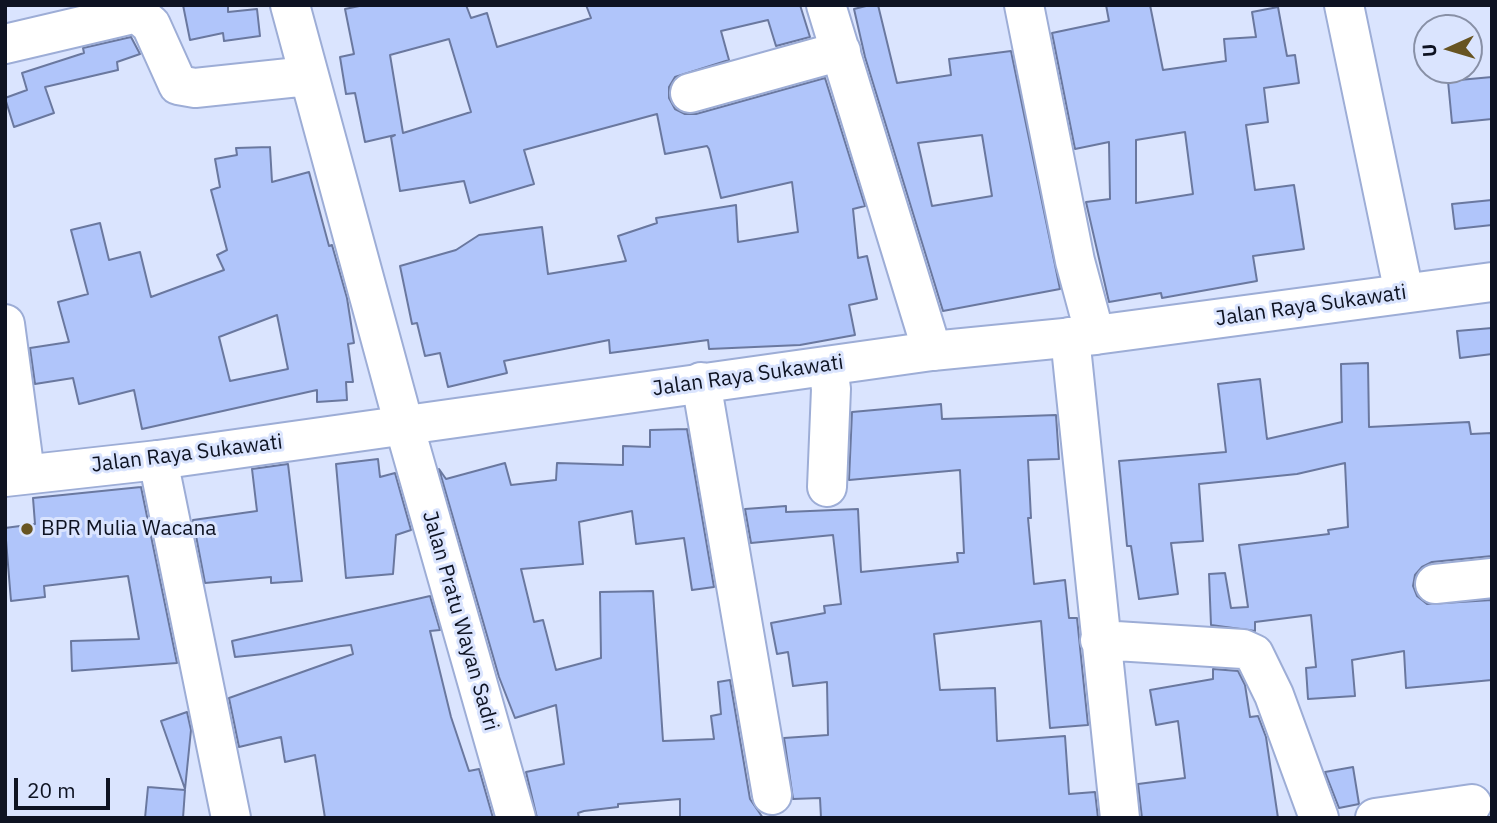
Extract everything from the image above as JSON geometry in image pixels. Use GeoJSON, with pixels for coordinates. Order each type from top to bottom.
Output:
{"type":"FeatureCollection","features":[{"type":"Feature","properties":{"kind":"main road","name":"Jalan Pratu Wayan Sadri"},"geometry":{"type":"LineString","coordinates":[[290,5],[404,425],[516,818]]}},
{"type":"Feature","properties":{"kind":"main road"},"geometry":{"type":"LineString","coordinates":[[826,5],[932,351]]}},
{"type":"Feature","properties":{"kind":"main road"},"geometry":{"type":"LineString","coordinates":[[1024,5],[1075,261],[1083,336],[1100,640],[1120,818]]}},
{"type":"Feature","properties":{"kind":"main road"},"geometry":{"type":"LineString","coordinates":[[1344,5],[1404,293]]}},
{"type":"Feature","properties":{"kind":"main road"},"geometry":{"type":"LineString","coordinates":[[5,44],[137,13],[151,26],[178,85],[195,88],[308,76]]}},
{"type":"Feature","properties":{"kind":"main road"},"geometry":{"type":"LineString","coordinates":[[690,93],[841,51]]}},
{"type":"Feature","properties":{"kind":"main road","name":"Jalan Raya Sukawati"},"geometry":{"type":"LineString","coordinates":[[15,475],[158,460],[932,351],[1083,336],[1492,282]]}},
{"type":"Feature","properties":{"kind":"main road"},"geometry":{"type":"LineString","coordinates":[[5,324],[15,475]]}},
{"type":"Feature","properties":{"kind":"main road"},"geometry":{"type":"LineString","coordinates":[[827,487],[831,389],[828,366]]}},
{"type":"Feature","properties":{"kind":"main road"},"geometry":{"type":"LineString","coordinates":[[701,382],[772,794]]}},
{"type":"Feature","properties":{"kind":"main road"},"geometry":{"type":"LineString","coordinates":[[158,460],[230,818]]}},
{"type":"Feature","properties":{"kind":"main road"},"geometry":{"type":"LineString","coordinates":[[1435,584],[1492,578]]}},
{"type":"Feature","properties":{"kind":"main road"},"geometry":{"type":"LineString","coordinates":[[1100,640],[1243,649],[1254,654],[1269,685],[1319,818]]}},
{"type":"Feature","properties":{"kind":"main road"},"geometry":{"type":"LineString","coordinates":[[1375,818],[1472,804]]}},
{"type":"Feature","properties":{"kind":"building"},"geometry":{"type":"Polygon","coordinates":[[[183,5],[228,5],[228,12],[257,9],[260,36],[224,41],[223,33],[190,40],[183,5]]]}},
{"type":"Feature","properties":{"kind":"building"},"geometry":{"type":"Polygon","coordinates":[[[364,5],[466,5],[471,18],[487,13],[497,47],[591,18],[586,5],[800,5],[810,37],[776,46],[768,20],[721,31],[729,60],[675,77],[669,87],[669,98],[675,109],[685,114],[696,114],[825,78],[865,206],[853,209],[858,258],[867,256],[877,299],[849,305],[855,335],[800,345],[709,349],[708,340],[610,353],[609,340],[504,361],[507,373],[448,387],[440,353],[425,356],[417,323],[412,324],[400,266],[456,250],[479,235],[542,227],[548,274],[626,261],[618,236],[657,223],[656,218],[736,205],[738,242],[798,232],[792,182],[721,198],[707,146],[665,154],[657,114],[524,150],[534,184],[470,203],[464,181],[400,191],[391,137],[395,135],[365,142],[355,93],[346,94],[340,57],[354,54],[345,9],[364,5]],[[449,39],[390,55],[403,133],[471,112],[449,39]]]}},
{"type":"Feature","properties":{"kind":"building"},"geometry":{"type":"Polygon","coordinates":[[[878,5],[897,83],[951,75],[949,59],[1011,51],[1060,289],[943,311],[865,57],[854,9],[878,5]],[[982,135],[918,143],[932,206],[992,196],[982,135]]]}},
{"type":"Feature","properties":{"kind":"building"},"geometry":{"type":"Polygon","coordinates":[[[1106,5],[1150,5],[1163,70],[1226,61],[1224,39],[1256,37],[1252,12],[1278,7],[1287,56],[1295,55],[1299,83],[1264,88],[1268,122],[1246,125],[1255,190],[1294,185],[1304,249],[1253,256],[1257,281],[1162,298],[1161,293],[1109,302],[1086,202],[1110,199],[1109,142],[1075,149],[1052,33],[1109,21],[1106,5]],[[1185,132],[1136,140],[1136,203],[1193,194],[1185,132]]]}},
{"type":"Feature","properties":{"kind":"building"},"geometry":{"type":"Polygon","coordinates":[[[131,37],[140,54],[117,62],[118,70],[45,87],[54,113],[14,127],[5,98],[27,90],[22,73],[84,53],[83,48],[131,37]]]}},
{"type":"Feature","properties":{"kind":"building"},"geometry":{"type":"Polygon","coordinates":[[[1492,77],[1492,119],[1452,123],[1448,84],[1483,84],[1483,78],[1492,77]]]}},
{"type":"Feature","properties":{"kind":"building"},"geometry":{"type":"Polygon","coordinates":[[[270,147],[272,182],[309,172],[329,246],[332,245],[347,298],[354,343],[348,344],[353,382],[346,382],[347,400],[317,402],[317,390],[142,429],[134,390],[79,404],[73,378],[35,384],[30,348],[69,342],[58,302],[88,294],[71,230],[100,223],[109,260],[140,252],[151,297],[224,270],[217,255],[227,250],[211,190],[220,187],[215,159],[237,155],[236,148],[270,147]],[[277,315],[219,337],[230,381],[288,369],[277,315]]]}},
{"type":"Feature","properties":{"kind":"building"},"geometry":{"type":"Polygon","coordinates":[[[1492,200],[1492,225],[1455,229],[1452,204],[1492,200]]]}},
{"type":"Feature","properties":{"kind":"building"},"geometry":{"type":"Polygon","coordinates":[[[1492,328],[1492,354],[1460,358],[1457,331],[1492,328]]]}},
{"type":"Feature","properties":{"kind":"building"},"geometry":{"type":"Polygon","coordinates":[[[1368,363],[1369,427],[1469,422],[1471,434],[1492,433],[1492,556],[1432,562],[1422,567],[1415,575],[1413,586],[1417,596],[1427,604],[1492,600],[1492,680],[1406,688],[1404,651],[1352,660],[1355,696],[1308,699],[1306,668],[1316,667],[1311,615],[1255,622],[1255,631],[1211,625],[1209,574],[1225,573],[1231,608],[1248,607],[1239,545],[1329,534],[1328,530],[1348,527],[1345,463],[1297,474],[1199,484],[1203,541],[1171,543],[1178,594],[1139,599],[1131,546],[1127,546],[1119,461],[1226,452],[1218,384],[1260,379],[1267,439],[1342,422],[1341,364],[1368,363]]]}},
{"type":"Feature","properties":{"kind":"building"},"geometry":{"type":"Polygon","coordinates":[[[941,404],[942,419],[1056,415],[1059,459],[1028,460],[1031,518],[1028,518],[1034,584],[1065,580],[1069,618],[1077,618],[1088,725],[1050,728],[1041,621],[934,634],[940,690],[995,688],[997,741],[1065,736],[1069,794],[1095,792],[1098,818],[821,818],[820,798],[793,799],[784,738],[828,735],[827,682],[793,686],[788,652],[777,654],[771,623],[825,613],[824,606],[841,604],[833,535],[751,543],[745,509],[786,506],[786,512],[858,509],[861,572],[958,562],[957,553],[964,553],[960,470],[849,480],[852,412],[941,404]]]}},
{"type":"Feature","properties":{"kind":"building"},"geometry":{"type":"Polygon","coordinates":[[[687,429],[714,587],[692,590],[684,538],[636,544],[632,511],[579,522],[583,564],[521,569],[534,622],[543,620],[556,670],[601,658],[600,592],[653,591],[663,741],[714,739],[711,716],[721,714],[718,682],[730,680],[750,799],[763,818],[680,818],[680,799],[618,804],[618,807],[578,813],[579,818],[537,818],[526,772],[564,764],[556,705],[515,718],[499,677],[439,469],[446,479],[505,463],[511,485],[556,480],[557,463],[623,465],[623,446],[650,447],[650,430],[687,429]]]}},
{"type":"Feature","properties":{"kind":"building"},"geometry":{"type":"Polygon","coordinates":[[[378,459],[380,477],[395,473],[411,530],[396,535],[393,574],[346,578],[336,464],[378,459]]]}},
{"type":"Feature","properties":{"kind":"building"},"geometry":{"type":"Polygon","coordinates":[[[288,464],[302,581],[271,583],[271,577],[205,583],[193,520],[257,511],[252,469],[288,464]]]}},
{"type":"Feature","properties":{"kind":"building"},"geometry":{"type":"Polygon","coordinates":[[[141,487],[177,663],[72,671],[71,641],[139,639],[128,576],[44,586],[45,597],[11,601],[5,528],[35,524],[33,498],[141,487]]]}},
{"type":"Feature","properties":{"kind":"building"},"geometry":{"type":"Polygon","coordinates":[[[430,596],[440,630],[430,631],[451,717],[469,771],[479,769],[493,818],[325,818],[315,755],[285,762],[281,737],[239,747],[229,698],[353,654],[351,645],[235,657],[232,641],[430,596]]]}},
{"type":"Feature","properties":{"kind":"building"},"geometry":{"type":"Polygon","coordinates":[[[1213,669],[1238,671],[1245,685],[1250,717],[1258,716],[1266,737],[1278,818],[1142,818],[1138,784],[1185,778],[1178,721],[1156,725],[1150,690],[1213,679],[1213,669]]]}},
{"type":"Feature","properties":{"kind":"building"},"geometry":{"type":"Polygon","coordinates":[[[187,712],[191,730],[185,789],[161,721],[187,712]]]}},
{"type":"Feature","properties":{"kind":"building"},"geometry":{"type":"Polygon","coordinates":[[[1353,767],[1359,804],[1339,808],[1325,772],[1353,767]]]}},
{"type":"Feature","properties":{"kind":"building"},"geometry":{"type":"Polygon","coordinates":[[[148,787],[185,790],[183,818],[145,818],[148,787]]]}},
{"type":"Feature","properties":{"kind":"place","name":"BPR Mulia Wacana"},"geometry":{"type":"Point","coordinates":[27,529]}}]}
